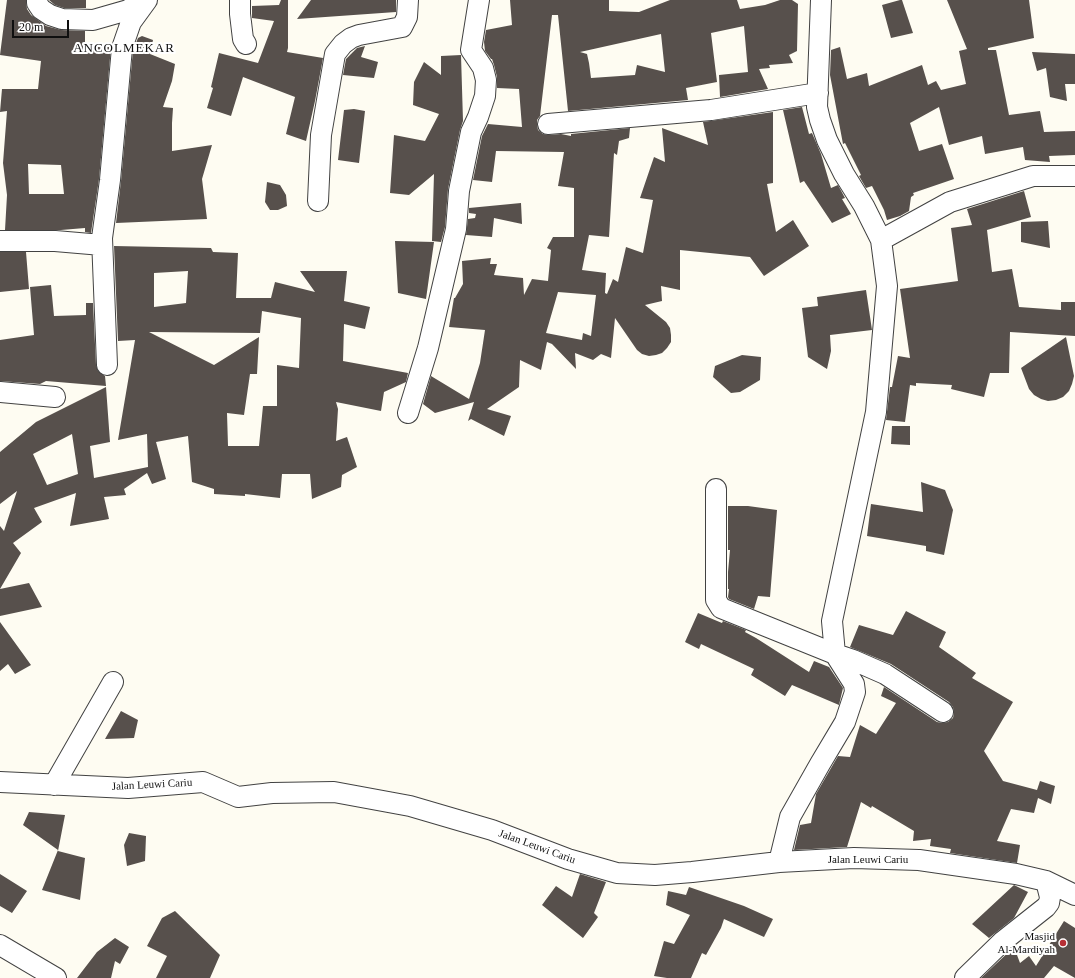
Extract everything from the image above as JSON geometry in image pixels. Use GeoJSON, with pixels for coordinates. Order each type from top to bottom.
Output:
{"type":"FeatureCollection","features":[{"type":"Feature","properties":{"kind":"street"},"geometry":{"type":"LineString","coordinates":[[37,0],[40,9],[50,15],[62,19],[92,20],[128,10],[146,0]]}},
{"type":"Feature","properties":{"kind":"street"},"geometry":{"type":"LineString","coordinates":[[107,365],[102,245],[110,180],[122,48],[131,22],[146,0]]}},
{"type":"Feature","properties":{"kind":"street"},"geometry":{"type":"LineString","coordinates":[[240,0],[243,39],[246,44]]}},
{"type":"Feature","properties":{"kind":"street"},"geometry":{"type":"LineString","coordinates":[[318,201],[321,135],[335,54],[342,44],[351,38],[359,35],[402,27],[407,17],[408,0]]}},
{"type":"Feature","properties":{"kind":"street"},"geometry":{"type":"LineString","coordinates":[[408,413],[428,348],[456,229],[459,191],[471,132],[485,96],[486,80],[483,68],[471,50],[479,0]]}},
{"type":"Feature","properties":{"kind":"street"},"geometry":{"type":"LineString","coordinates":[[780,862],[790,817],[845,722],[856,692],[854,684],[835,654],[832,621],[876,412],[888,286],[882,240],[864,206],[844,174],[827,140],[820,120],[817,107],[821,0]]}},
{"type":"Feature","properties":{"kind":"street"},"geometry":{"type":"LineString","coordinates":[[548,124],[711,110],[818,93]]}},
{"type":"Feature","properties":{"kind":"street"},"geometry":{"type":"LineString","coordinates":[[882,240],[950,202],[1033,176],[1075,176]]}},
{"type":"Feature","properties":{"kind":"street"},"geometry":{"type":"LineString","coordinates":[[0,241],[55,241],[102,245]]}},
{"type":"Feature","properties":{"kind":"street"},"geometry":{"type":"LineString","coordinates":[[0,392],[55,397]]}},
{"type":"Feature","properties":{"kind":"street"},"geometry":{"type":"LineString","coordinates":[[716,489],[716,600],[721,608],[885,674],[943,712]]}},
{"type":"Feature","properties":{"kind":"street"},"geometry":{"type":"LineString","coordinates":[[54,785],[113,682]]}},
{"type":"Feature","properties":{"kind":"street","name":"Jalan Leuwi Cariu"},"geometry":{"type":"LineString","coordinates":[[0,782],[128,788],[203,782],[238,797],[300,792],[340,793],[410,806],[492,830],[568,859],[617,873],[655,875],[780,862],[854,858],[919,860],[1016,874],[1046,881],[1075,895]]}},
{"type":"Feature","properties":{"kind":"street"},"geometry":{"type":"LineString","coordinates":[[965,978],[1003,941],[1046,907],[1049,903],[1050,897],[1046,881]]}},
{"type":"Feature","properties":{"kind":"street"},"geometry":{"type":"LineString","coordinates":[[0,945],[56,978]]}},
{"type":"Feature","properties":{"kind":"building"},"geometry":{"type":"Polygon","coordinates":[[[7,0],[26,0],[27,9],[31,15],[46,26],[61,30],[85,31],[85,47],[111,47],[99,179],[91,233],[85,232],[85,228],[61,230],[5,230],[7,195],[3,163],[7,111],[0,112],[2,89],[38,89],[41,61],[0,55],[7,0]],[[28,164],[29,194],[64,194],[61,165],[28,164]]]}},
{"type":"Feature","properties":{"kind":"building"},"geometry":{"type":"Polygon","coordinates":[[[49,0],[86,0],[86,8],[64,8],[55,5],[49,0]]]}},
{"type":"Feature","properties":{"kind":"building"},"geometry":{"type":"Polygon","coordinates":[[[281,0],[288,0],[287,52],[323,58],[306,141],[286,134],[295,97],[243,77],[231,116],[207,108],[213,88],[211,87],[219,53],[258,63],[274,21],[252,18],[252,6],[279,5],[281,0]]]}},
{"type":"Feature","properties":{"kind":"building"},"geometry":{"type":"Polygon","coordinates":[[[311,0],[396,0],[396,12],[297,19],[311,0]]]}},
{"type":"Feature","properties":{"kind":"building"},"geometry":{"type":"Polygon","coordinates":[[[510,0],[609,0],[609,11],[639,12],[670,0],[737,0],[740,9],[765,5],[780,0],[792,0],[798,4],[797,51],[789,55],[793,63],[769,65],[770,68],[759,69],[768,89],[720,97],[719,75],[748,72],[744,26],[711,33],[717,82],[686,88],[688,100],[568,111],[558,15],[552,15],[540,116],[537,120],[537,125],[538,130],[543,134],[561,134],[571,136],[571,134],[630,128],[629,138],[619,141],[617,155],[614,153],[609,237],[589,235],[582,270],[606,273],[605,293],[607,294],[613,279],[618,282],[626,247],[643,253],[653,200],[640,198],[654,157],[665,162],[662,128],[708,145],[703,122],[773,112],[773,183],[767,184],[776,232],[793,220],[809,246],[764,276],[750,257],[680,250],[680,290],[661,286],[662,301],[645,305],[666,322],[670,328],[671,342],[667,348],[662,353],[656,355],[649,356],[642,354],[637,350],[615,318],[611,358],[601,354],[593,360],[575,353],[576,369],[552,344],[547,342],[541,370],[520,360],[519,387],[487,409],[511,416],[504,436],[471,419],[468,421],[474,402],[435,413],[423,404],[431,376],[469,399],[480,363],[485,330],[449,327],[454,298],[463,284],[462,261],[491,258],[490,264],[497,264],[494,275],[523,278],[524,295],[532,279],[548,281],[551,250],[547,248],[553,237],[574,237],[574,188],[558,186],[564,152],[496,151],[492,182],[473,180],[482,136],[488,124],[522,127],[519,89],[497,88],[497,77],[494,65],[492,59],[485,51],[484,42],[486,30],[512,25],[510,0]],[[661,34],[580,52],[587,54],[591,78],[635,75],[637,65],[665,72],[661,34]],[[558,292],[546,333],[582,340],[583,333],[591,336],[596,295],[558,292]]]}},
{"type":"Feature","properties":{"kind":"building"},"geometry":{"type":"Polygon","coordinates":[[[902,0],[913,33],[891,38],[882,5],[902,0]]]}},
{"type":"Feature","properties":{"kind":"building"},"geometry":{"type":"Polygon","coordinates":[[[947,0],[1029,0],[1034,38],[988,48],[988,50],[996,50],[1009,115],[1040,111],[1044,132],[1075,131],[1075,155],[1049,156],[1050,162],[1025,160],[1023,147],[985,154],[982,136],[949,145],[939,107],[910,123],[919,151],[942,144],[954,179],[913,193],[914,195],[911,197],[909,211],[900,216],[887,220],[884,210],[872,186],[866,188],[859,176],[861,175],[845,143],[843,144],[830,75],[831,50],[840,47],[847,79],[867,73],[869,86],[922,65],[928,85],[936,81],[941,90],[966,84],[959,51],[967,49],[947,0]]]}},
{"type":"Feature","properties":{"kind":"building"},"geometry":{"type":"Polygon","coordinates":[[[142,36],[153,40],[150,54],[175,64],[172,81],[163,107],[173,108],[172,151],[212,145],[202,179],[207,219],[116,223],[133,50],[138,38],[142,36]]]}},
{"type":"Feature","properties":{"kind":"building"},"geometry":{"type":"Polygon","coordinates":[[[365,46],[361,57],[378,62],[374,78],[343,75],[346,59],[357,48],[365,46]]]}},
{"type":"Feature","properties":{"kind":"building"},"geometry":{"type":"Polygon","coordinates":[[[1032,52],[1075,54],[1075,84],[1065,84],[1067,101],[1050,97],[1046,68],[1037,71],[1032,52]]]}},
{"type":"Feature","properties":{"kind":"building"},"geometry":{"type":"Polygon","coordinates":[[[461,55],[463,121],[448,189],[445,227],[441,242],[432,241],[434,174],[409,195],[390,193],[394,135],[425,141],[439,114],[413,105],[414,82],[424,62],[441,75],[441,56],[461,55]]]}},
{"type":"Feature","properties":{"kind":"building"},"geometry":{"type":"Polygon","coordinates":[[[802,107],[809,134],[812,133],[821,154],[831,188],[838,185],[845,198],[842,199],[851,214],[832,223],[804,181],[800,183],[783,110],[802,107]]]}},
{"type":"Feature","properties":{"kind":"building"},"geometry":{"type":"Polygon","coordinates":[[[354,109],[365,111],[359,163],[338,160],[344,110],[354,109]]]}},
{"type":"Feature","properties":{"kind":"building"},"geometry":{"type":"Polygon","coordinates":[[[267,182],[280,185],[286,195],[287,206],[278,210],[270,210],[265,202],[267,182]]]}},
{"type":"Feature","properties":{"kind":"building"},"geometry":{"type":"Polygon","coordinates":[[[1024,191],[1031,217],[987,230],[992,272],[1012,269],[1019,307],[1061,310],[1061,302],[1075,302],[1075,336],[1010,332],[1009,373],[990,373],[984,397],[951,389],[952,385],[916,383],[916,386],[910,385],[905,422],[886,420],[890,387],[892,387],[898,356],[910,358],[900,289],[958,281],[951,228],[972,225],[967,209],[1024,191]]]}},
{"type":"Feature","properties":{"kind":"building"},"geometry":{"type":"Polygon","coordinates":[[[521,203],[522,224],[494,218],[492,237],[466,235],[468,219],[475,218],[476,214],[469,213],[469,208],[521,203]]]}},
{"type":"Feature","properties":{"kind":"building"},"geometry":{"type":"Polygon","coordinates":[[[1048,221],[1050,248],[1021,242],[1021,222],[1048,221]]]}},
{"type":"Feature","properties":{"kind":"building"},"geometry":{"type":"Polygon","coordinates":[[[395,241],[434,242],[426,299],[398,293],[395,241]]]}},
{"type":"Feature","properties":{"kind":"building"},"geometry":{"type":"Polygon","coordinates":[[[114,246],[211,248],[213,252],[238,253],[236,298],[271,298],[275,282],[315,292],[300,271],[347,271],[344,301],[370,307],[365,329],[344,324],[343,361],[408,373],[406,382],[384,392],[381,411],[336,402],[338,409],[336,441],[347,437],[357,467],[342,475],[341,487],[312,499],[310,474],[282,474],[280,498],[245,494],[245,496],[214,494],[214,489],[192,482],[188,436],[156,442],[166,479],[152,484],[147,473],[124,489],[126,495],[104,497],[109,519],[70,526],[76,493],[34,508],[42,522],[13,543],[21,553],[0,589],[0,526],[4,531],[17,491],[0,504],[0,452],[36,422],[106,387],[110,442],[90,446],[94,478],[148,467],[147,434],[118,440],[135,340],[118,341],[114,246]],[[188,271],[154,273],[154,307],[186,303],[188,271]],[[262,311],[260,333],[149,332],[214,365],[259,337],[257,374],[250,374],[244,415],[227,413],[228,446],[259,446],[263,406],[277,406],[277,365],[299,368],[301,318],[262,311]],[[72,434],[33,454],[47,485],[78,474],[72,434]]]}},
{"type":"Feature","properties":{"kind":"building"},"geometry":{"type":"Polygon","coordinates":[[[0,252],[26,252],[29,289],[0,292],[0,252]]]}},
{"type":"Feature","properties":{"kind":"building"},"geometry":{"type":"Polygon","coordinates":[[[51,285],[54,316],[86,315],[86,303],[93,303],[96,365],[98,371],[105,376],[106,386],[46,381],[40,384],[0,381],[0,340],[34,335],[30,287],[51,285]]]}},
{"type":"Feature","properties":{"kind":"building"},"geometry":{"type":"Polygon","coordinates":[[[866,290],[872,330],[830,335],[831,351],[827,369],[808,357],[802,308],[818,306],[817,297],[866,290]]]}},
{"type":"Feature","properties":{"kind":"building"},"geometry":{"type":"Polygon","coordinates":[[[1066,337],[1074,376],[1072,384],[1069,391],[1063,397],[1048,401],[1041,399],[1034,395],[1029,389],[1021,368],[1066,337]]]}},
{"type":"Feature","properties":{"kind":"building"},"geometry":{"type":"Polygon","coordinates":[[[742,355],[761,357],[760,380],[740,392],[731,393],[713,377],[715,366],[742,355]]]}},
{"type":"Feature","properties":{"kind":"building"},"geometry":{"type":"Polygon","coordinates":[[[892,426],[910,426],[910,445],[891,444],[892,426]]]}},
{"type":"Feature","properties":{"kind":"building"},"geometry":{"type":"Polygon","coordinates":[[[921,482],[945,490],[953,510],[944,555],[926,551],[926,546],[867,536],[871,504],[923,512],[921,482]]]}},
{"type":"Feature","properties":{"kind":"building"},"geometry":{"type":"Polygon","coordinates":[[[728,506],[748,506],[777,510],[770,597],[758,596],[754,609],[729,599],[728,597],[730,550],[728,550],[728,506]]]}},
{"type":"Feature","properties":{"kind":"building"},"geometry":{"type":"Polygon","coordinates":[[[29,583],[42,607],[0,616],[0,589],[29,583]]]}},
{"type":"Feature","properties":{"kind":"building"},"geometry":{"type":"Polygon","coordinates":[[[906,611],[946,632],[939,647],[976,673],[972,678],[1013,702],[984,751],[1003,781],[1037,790],[1040,781],[1055,786],[1051,804],[1038,798],[1034,813],[1011,809],[997,841],[1020,845],[1017,863],[950,853],[951,849],[930,846],[931,839],[913,841],[914,831],[872,806],[871,808],[861,802],[847,847],[794,850],[800,825],[811,823],[816,794],[838,756],[850,757],[860,725],[876,734],[896,703],[881,696],[884,687],[937,722],[948,722],[953,718],[953,707],[949,702],[891,664],[850,647],[859,625],[893,635],[906,611]]]}},
{"type":"Feature","properties":{"kind":"building"},"geometry":{"type":"Polygon","coordinates":[[[698,613],[722,623],[723,621],[746,630],[745,632],[809,672],[814,661],[829,667],[843,688],[839,705],[792,685],[785,696],[751,675],[754,669],[701,644],[699,649],[685,642],[698,613]]]}},
{"type":"Feature","properties":{"kind":"building"},"geometry":{"type":"Polygon","coordinates":[[[0,622],[31,665],[15,674],[8,664],[0,671],[0,622]]]}},
{"type":"Feature","properties":{"kind":"building"},"geometry":{"type":"Polygon","coordinates":[[[121,711],[138,720],[134,738],[105,739],[121,711]]]}},
{"type":"Feature","properties":{"kind":"building"},"geometry":{"type":"Polygon","coordinates":[[[29,812],[65,815],[58,851],[85,858],[80,900],[42,890],[58,850],[23,825],[29,812]]]}},
{"type":"Feature","properties":{"kind":"building"},"geometry":{"type":"Polygon","coordinates":[[[129,833],[146,836],[145,861],[127,866],[124,845],[129,833]]]}},
{"type":"Feature","properties":{"kind":"building"},"geometry":{"type":"Polygon","coordinates":[[[0,874],[27,891],[12,913],[0,906],[0,874]]]}},
{"type":"Feature","properties":{"kind":"building"},"geometry":{"type":"Polygon","coordinates":[[[580,874],[606,882],[594,913],[598,917],[583,938],[542,905],[556,886],[572,897],[580,874]]]}},
{"type":"Feature","properties":{"kind":"building"},"geometry":{"type":"Polygon","coordinates":[[[1014,885],[1028,892],[1014,918],[989,938],[972,924],[1014,885]]]}},
{"type":"Feature","properties":{"kind":"building"},"geometry":{"type":"Polygon","coordinates":[[[689,887],[744,906],[773,919],[764,937],[724,919],[721,928],[706,955],[702,953],[691,978],[667,978],[654,976],[664,941],[674,944],[690,915],[666,905],[668,891],[686,895],[689,887]]]}},
{"type":"Feature","properties":{"kind":"building"},"geometry":{"type":"Polygon","coordinates":[[[175,911],[220,955],[210,978],[156,978],[167,956],[147,946],[162,918],[175,911]]]}},
{"type":"Feature","properties":{"kind":"building"},"geometry":{"type":"Polygon","coordinates":[[[1064,921],[1075,928],[1075,978],[1054,966],[1044,978],[981,978],[1014,947],[1020,963],[1029,956],[1036,966],[1064,921]]]}},
{"type":"Feature","properties":{"kind":"building"},"geometry":{"type":"Polygon","coordinates":[[[115,938],[129,947],[120,964],[115,961],[111,978],[77,978],[97,952],[115,938]]]}},
{"type":"Feature","properties":{"kind":"place","name":"Masjid Al-Mardiyah"},"geometry":{"type":"Point","coordinates":[1063,943]}},
{"type":"Feature","properties":{"kind":"district","name":"ANCOLMEKAR"},"geometry":{"type":"Point","coordinates":[124,49]}}]}
